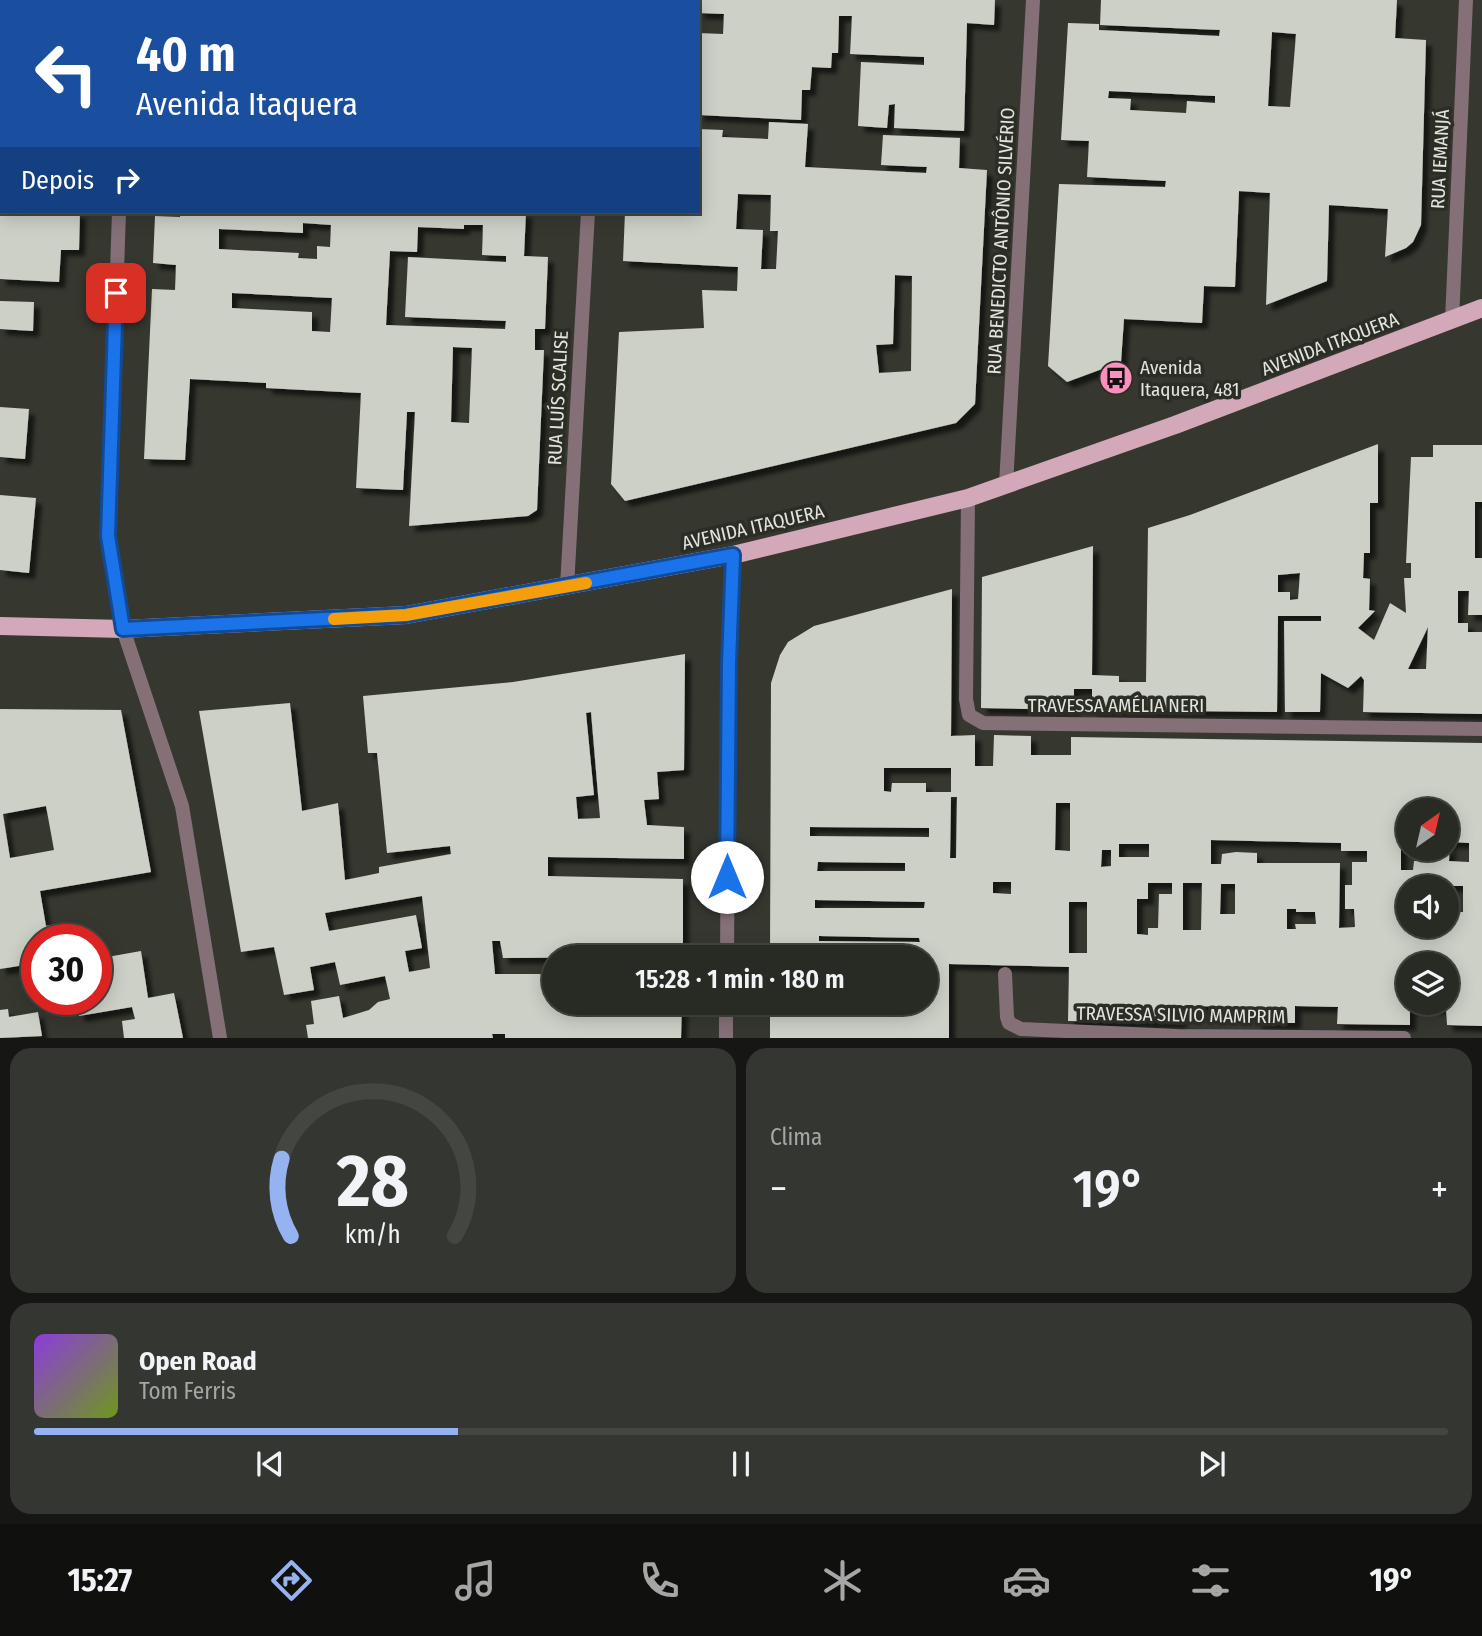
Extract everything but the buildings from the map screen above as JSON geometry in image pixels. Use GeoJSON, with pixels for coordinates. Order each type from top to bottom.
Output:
{"type":"FeatureCollection","features":[{"type":"Feature","properties":{"kind":"main road","name":"AVENIDA ITAQUERA"},"geometry":{"type":"LineString","coordinates":[[0,626],[123,629],[406,615],[733,555],[968,498],[1175,425],[1482,308]]}},
{"type":"Feature","properties":{"kind":"street","name":"RUA BENEDICTO ANTÔNIO SILVÉRIO"},"geometry":{"type":"LineString","coordinates":[[1006,485],[1033,0]]}},
{"type":"Feature","properties":{"kind":"street","name":"RUA IEMANJÁ"},"geometry":{"type":"LineString","coordinates":[[1452,321],[1466,0]]}},
{"type":"Feature","properties":{"kind":"street"},"geometry":{"type":"LineString","coordinates":[[119,214],[108,536],[123,629],[182,806],[220,1038]]}},
{"type":"Feature","properties":{"kind":"street","name":"RUA LUÍS SCALISE"},"geometry":{"type":"LineString","coordinates":[[567,587],[588,214]]}},
{"type":"Feature","properties":{"kind":"street","name":"TRAVESSA AMÉLIA NERI"},"geometry":{"type":"LineString","coordinates":[[968,498],[966,699],[969,715],[984,723],[1482,729]]}},
{"type":"Feature","properties":{"kind":"street"},"geometry":{"type":"LineString","coordinates":[[727,945],[729,663],[733,555]]}},
{"type":"Feature","properties":{"kind":"street","name":"TRAVESSA SILVIO MAMPRIM"},"geometry":{"type":"LineString","coordinates":[[1005,974],[1007,1017],[1009,1023],[1021,1029],[1178,1036],[1404,1038]]}},
{"type":"Feature","properties":{"kind":"street"},"geometry":{"type":"LineString","coordinates":[[726,1015],[726,1038]]}},
{"type":"Feature","properties":{"kind":"slow traffic"},"geometry":{"type":"LineString","coordinates":[[334,619],[406,615],[586,583]]}},
{"type":"Feature","properties":{"kind":"place","name":"Avenida Itaquera, 481"},"geometry":{"type":"Point","coordinates":[1116,378]}},
{"type":"Feature","properties":{"kind":"route"},"geometry":{"type":"LineString","coordinates":[[116,293],[108,536],[123,629],[406,615],[733,555],[727,877]]}}]}
